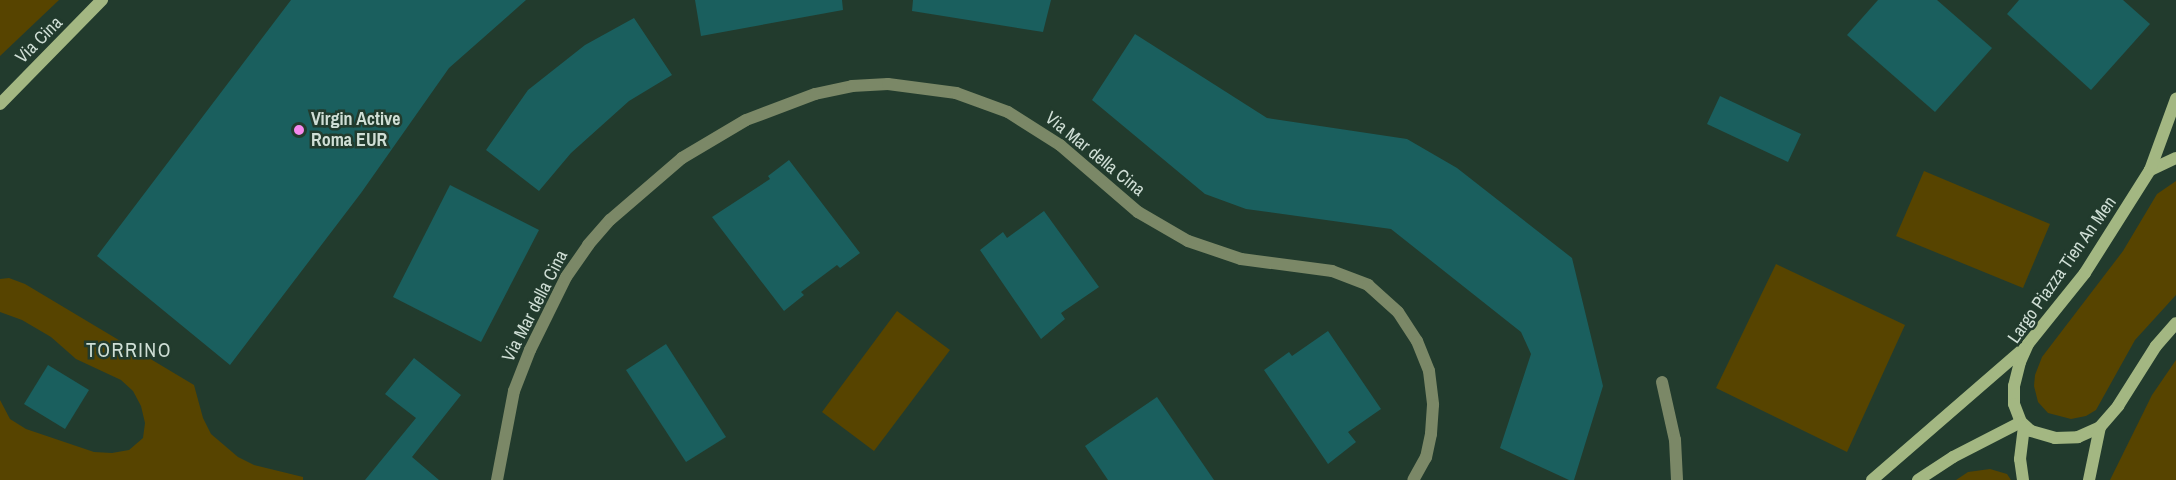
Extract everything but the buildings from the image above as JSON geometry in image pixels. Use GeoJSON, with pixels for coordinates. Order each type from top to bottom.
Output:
{"type":"FeatureCollection","features":[{"type":"Feature","properties":{"kind":"street","name":"Via Cina"},"geometry":{"type":"LineString","coordinates":[[0,104],[102,0]]}},
{"type":"Feature","properties":{"kind":"street","name":"Via Mar della Cina"},"geometry":{"type":"LineString","coordinates":[[497,480],[512,400],[530,350],[567,277],[588,245],[610,220],[682,158],[738,124],[773,108],[815,94],[852,86],[888,84],[956,93],[1008,112],[1060,145],[1138,212],[1188,241],[1241,259],[1332,271],[1368,285],[1389,302],[1406,323],[1417,341],[1429,371],[1433,405],[1432,427],[1426,457],[1413,480]]}},
{"type":"Feature","properties":{"kind":"street","name":"Largo Piazza Tien An Men"},"geometry":{"type":"LineString","coordinates":[[2023,424],[2014,404],[2014,386],[2020,362],[2028,344],[2085,273],[2150,170],[2176,99]]}},
{"type":"Feature","properties":{"kind":"street"},"geometry":{"type":"LineString","coordinates":[[2150,170],[2176,158]]}},
{"type":"Feature","properties":{"kind":"street"},"geometry":{"type":"LineString","coordinates":[[2023,424],[2047,436],[2068,438],[2089,434],[2100,427],[2118,406],[2156,346],[2176,323]]}},
{"type":"Feature","properties":{"kind":"street"},"geometry":{"type":"LineString","coordinates":[[1872,480],[2028,344]]}},
{"type":"Feature","properties":{"kind":"street"},"geometry":{"type":"LineString","coordinates":[[1662,382],[1676,440],[1677,480]]}},
{"type":"Feature","properties":{"kind":"street"},"geometry":{"type":"LineString","coordinates":[[1918,480],[1953,457],[2023,424]]}},
{"type":"Feature","properties":{"kind":"street"},"geometry":{"type":"LineString","coordinates":[[2023,424],[2020,459],[2023,480]]}},
{"type":"Feature","properties":{"kind":"street"},"geometry":{"type":"LineString","coordinates":[[2089,480],[2100,427]]}},
{"type":"Feature","properties":{"kind":"shaded area"},"geometry":{"type":"Polygon","coordinates":[[[0,0],[59,0],[0,56],[0,0]]]}},
{"type":"Feature","properties":{"kind":"shaded area"},"geometry":{"type":"Polygon","coordinates":[[[1924,171],[2050,224],[2023,288],[1896,236],[1924,171]]]}},
{"type":"Feature","properties":{"kind":"shaded area"},"geometry":{"type":"Polygon","coordinates":[[[2176,181],[2176,295],[2135,340],[2096,410],[2086,416],[2071,419],[2048,413],[2038,402],[2034,386],[2035,375],[2042,357],[2123,251],[2157,194],[2176,181]]]}},
{"type":"Feature","properties":{"kind":"shaded area"},"geometry":{"type":"Polygon","coordinates":[[[1776,264],[1905,325],[1847,452],[1716,388],[1776,264]]]}},
{"type":"Feature","properties":{"kind":"shaded area"},"geometry":{"type":"Polygon","coordinates":[[[9,278],[25,284],[194,385],[203,418],[211,434],[238,457],[254,465],[303,477],[303,480],[0,480],[0,400],[10,419],[26,429],[94,452],[112,453],[129,450],[143,438],[145,423],[141,406],[133,391],[121,380],[76,359],[51,337],[22,320],[0,312],[0,279],[9,278]]]}},
{"type":"Feature","properties":{"kind":"shaded area"},"geometry":{"type":"Polygon","coordinates":[[[897,311],[950,350],[874,451],[822,412],[897,311]]]}},
{"type":"Feature","properties":{"kind":"shaded area"},"geometry":{"type":"Polygon","coordinates":[[[2176,360],[2176,480],[2110,480],[2152,395],[2176,360]]]}},
{"type":"Feature","properties":{"kind":"shaded area"},"geometry":{"type":"Polygon","coordinates":[[[1990,469],[2007,474],[2011,480],[1956,480],[1968,472],[1990,469]]]}},
{"type":"Feature","properties":{"kind":"place","name":"Virgin Active Roma EUR"},"geometry":{"type":"Point","coordinates":[299,130]}},
{"type":"Feature","properties":{"kind":"district","name":"TORRINO"},"geometry":{"type":"Point","coordinates":[129,349]}}]}
